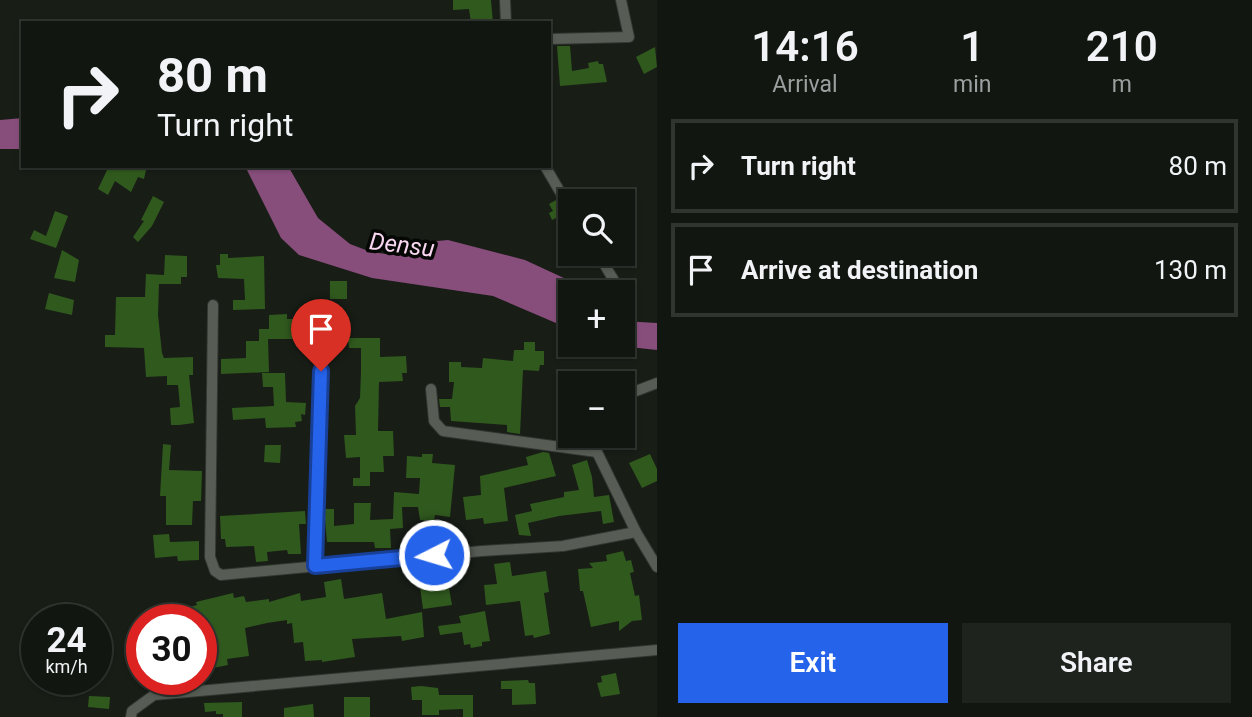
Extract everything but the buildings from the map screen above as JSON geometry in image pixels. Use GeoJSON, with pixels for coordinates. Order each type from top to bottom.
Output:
{"type":"FeatureCollection","features":[{"type":"Feature","properties":{"kind":"street"},"geometry":{"type":"LineString","coordinates":[[505,0],[506,21]]}},
{"type":"Feature","properties":{"kind":"street"},"geometry":{"type":"LineString","coordinates":[[551,39],[629,37],[621,0]]}},
{"type":"Feature","properties":{"kind":"street"},"geometry":{"type":"LineString","coordinates":[[546,168],[558,189]]}},
{"type":"Feature","properties":{"kind":"street"},"geometry":{"type":"LineString","coordinates":[[213,305],[210,557],[212,569],[221,575],[564,546],[636,532]]}},
{"type":"Feature","properties":{"kind":"street"},"geometry":{"type":"LineString","coordinates":[[315,566],[321,371]]}},
{"type":"Feature","properties":{"kind":"street"},"geometry":{"type":"LineString","coordinates":[[635,391],[657,383]]}},
{"type":"Feature","properties":{"kind":"street"},"geometry":{"type":"LineString","coordinates":[[431,389],[434,421],[443,431],[597,452]]}},
{"type":"Feature","properties":{"kind":"street"},"geometry":{"type":"LineString","coordinates":[[584,448],[597,452],[636,532],[657,567]]}},
{"type":"Feature","properties":{"kind":"street"},"geometry":{"type":"LineString","coordinates":[[131,717],[132,711],[154,695],[657,650]]}},
{"type":"Feature","properties":{"kind":"shaded area"},"geometry":{"type":"Polygon","coordinates":[[[21,118],[21,149],[0,149],[0,120],[21,118]]]}},
{"type":"Feature","properties":{"kind":"shaded area"},"geometry":{"type":"Polygon","coordinates":[[[246,168],[289,168],[318,218],[350,244],[371,252],[394,255],[426,242],[448,240],[525,260],[567,280],[558,280],[558,324],[493,296],[372,278],[299,255],[281,238],[246,168]]]}},
{"type":"Feature","properties":{"kind":"shaded area"},"geometry":{"type":"Polygon","coordinates":[[[635,322],[657,323],[657,350],[635,348],[635,322]]]}},
{"type":"Feature","properties":{"kind":"route"},"geometry":{"type":"LineString","coordinates":[[321,371],[315,566],[434,555]]}},
{"type":"Feature","properties":{"kind":"water label","name":"Densu"},"geometry":{"type":"Point","coordinates":[402,245]}}]}
